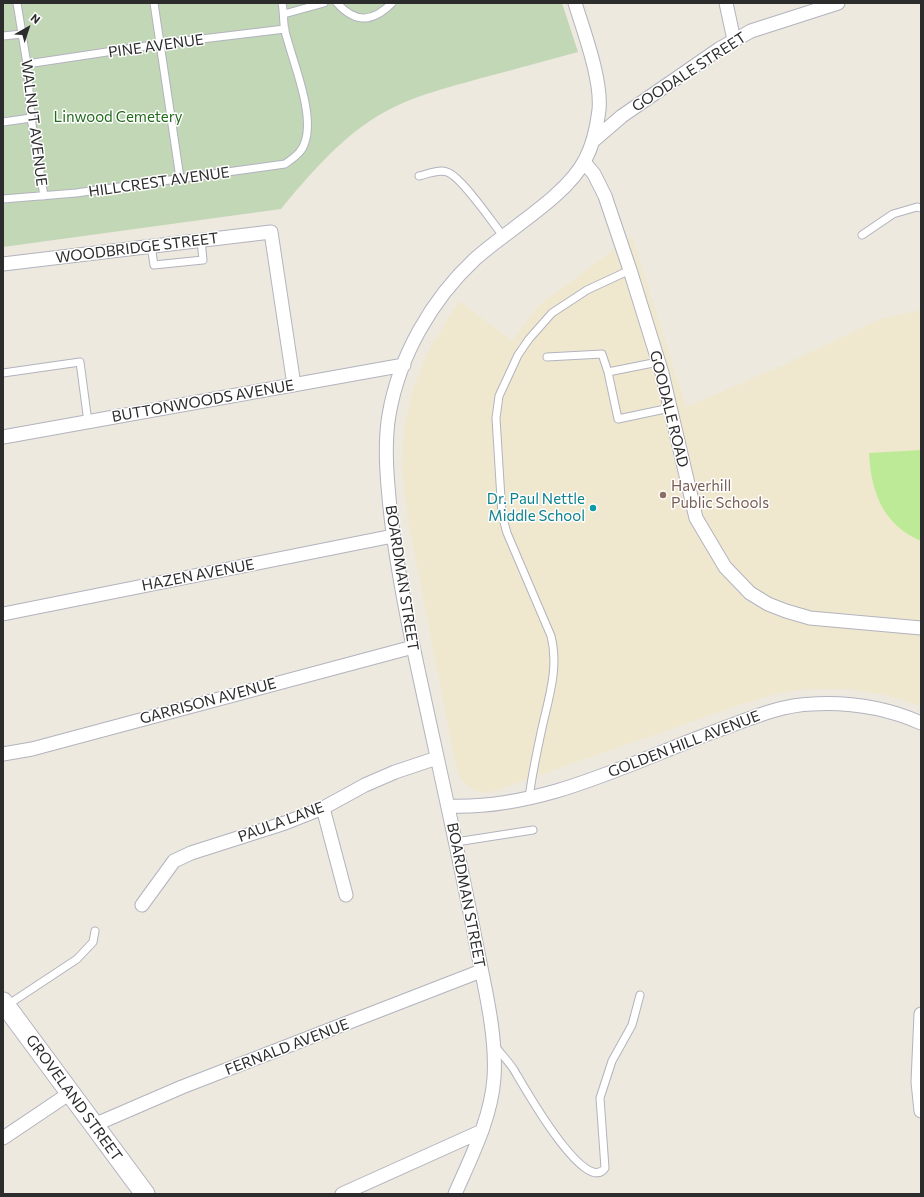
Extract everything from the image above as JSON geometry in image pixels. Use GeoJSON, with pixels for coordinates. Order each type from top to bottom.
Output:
{"type":"FeatureCollection","features":[{"type":"Feature","properties":{"kind":"main road","name":"GROVELAND STREET"},"geometry":{"type":"LineString","coordinates":[[4,1004],[145,1194]]}},
{"type":"Feature","properties":{"kind":"street","name":"BOARDMAN STREET"},"geometry":{"type":"LineString","coordinates":[[455,1194],[482,1131],[493,1083],[492,1043],[481,971],[456,842],[413,647],[393,536],[386,457],[388,422],[404,365],[420,330],[445,290],[473,261],[561,191],[584,162],[593,140],[599,107],[598,88],[575,3]]}},
{"type":"Feature","properties":{"kind":"street"},"geometry":{"type":"LineString","coordinates":[[726,3],[734,40]]}},
{"type":"Feature","properties":{"kind":"street","name":"GOODALE STREET"},"geometry":{"type":"LineString","coordinates":[[593,140],[622,116],[718,49],[734,40],[764,26],[838,3]]}},
{"type":"Feature","properties":{"kind":"street","name":"GOODALE ROAD"},"geometry":{"type":"LineString","coordinates":[[584,162],[594,174],[605,196],[630,270],[658,362],[696,518],[725,567],[750,593],[768,604],[810,618],[921,628]]}},
{"type":"Feature","properties":{"kind":"street","name":"WOODBRIDGE STREET"},"geometry":{"type":"LineString","coordinates":[[3,264],[270,232],[294,385]]}},
{"type":"Feature","properties":{"kind":"street","name":"BUTTONWOODS AVENUE"},"geometry":{"type":"LineString","coordinates":[[3,437],[404,365]]}},
{"type":"Feature","properties":{"kind":"street","name":"HAZEN AVENUE"},"geometry":{"type":"LineString","coordinates":[[3,614],[393,536]]}},
{"type":"Feature","properties":{"kind":"street","name":"GARRISON AVENUE"},"geometry":{"type":"LineString","coordinates":[[3,754],[32,748],[413,647]]}},
{"type":"Feature","properties":{"kind":"street","name":"GOLDEN HILL AVENUE"},"geometry":{"type":"LineString","coordinates":[[448,806],[474,807],[502,804],[579,784],[735,724],[770,712],[791,707],[811,704],[850,705],[899,714],[921,723]]}},
{"type":"Feature","properties":{"kind":"street","name":"PAULA LANE"},"geometry":{"type":"LineString","coordinates":[[142,905],[174,861],[191,853],[285,823],[323,808],[365,785],[395,772],[437,758]]}},
{"type":"Feature","properties":{"kind":"street"},"geometry":{"type":"LineString","coordinates":[[323,808],[346,895]]}},
{"type":"Feature","properties":{"kind":"street","name":"FERNALD AVENUE"},"geometry":{"type":"LineString","coordinates":[[94,1125],[182,1087],[481,971]]}},
{"type":"Feature","properties":{"kind":"street"},"geometry":{"type":"LineString","coordinates":[[921,1014],[918,1082],[921,1111]]}},
{"type":"Feature","properties":{"kind":"street"},"geometry":{"type":"LineString","coordinates":[[3,1138],[70,1093]]}},
{"type":"Feature","properties":{"kind":"street"},"geometry":{"type":"LineString","coordinates":[[342,1194],[482,1131]]}},
{"type":"Feature","properties":{"kind":"lane","name":"WALNUT AVENUE"},"geometry":{"type":"LineString","coordinates":[[16,3],[27,64],[31,118],[44,196]]}},
{"type":"Feature","properties":{"kind":"lane"},"geometry":{"type":"LineString","coordinates":[[154,3],[180,178]]}},
{"type":"Feature","properties":{"kind":"lane"},"geometry":{"type":"LineString","coordinates":[[282,3],[285,29]]}},
{"type":"Feature","properties":{"kind":"lane"},"geometry":{"type":"LineString","coordinates":[[284,14],[324,3]]}},
{"type":"Feature","properties":{"kind":"lane"},"geometry":{"type":"LineString","coordinates":[[337,3],[342,9],[356,18],[376,17],[392,3]]}},
{"type":"Feature","properties":{"kind":"lane","name":"PINE AVENUE"},"geometry":{"type":"LineString","coordinates":[[27,64],[160,44],[285,29]]}},
{"type":"Feature","properties":{"kind":"lane","name":"HILLCREST AVENUE"},"geometry":{"type":"LineString","coordinates":[[3,199],[44,196],[285,164],[300,153],[305,143],[308,131],[306,110],[285,29]]}},
{"type":"Feature","properties":{"kind":"lane"},"geometry":{"type":"LineString","coordinates":[[3,36],[22,34]]}},
{"type":"Feature","properties":{"kind":"lane"},"geometry":{"type":"LineString","coordinates":[[3,122],[31,118]]}},
{"type":"Feature","properties":{"kind":"lane"},"geometry":{"type":"LineString","coordinates":[[419,176],[438,171],[448,172],[458,179],[503,236]]}},
{"type":"Feature","properties":{"kind":"lane"},"geometry":{"type":"LineString","coordinates":[[862,235],[893,214],[917,207],[921,208]]}},
{"type":"Feature","properties":{"kind":"lane"},"geometry":{"type":"LineString","coordinates":[[151,246],[154,266],[203,260],[201,240]]}},
{"type":"Feature","properties":{"kind":"lane"},"geometry":{"type":"LineString","coordinates":[[529,798],[534,766],[552,681],[554,648],[551,636],[507,534],[502,515],[496,418],[500,396],[508,375],[522,350],[540,325],[552,313],[587,290],[630,270]]}},
{"type":"Feature","properties":{"kind":"lane"},"geometry":{"type":"LineString","coordinates":[[547,357],[602,354],[608,372],[618,419],[670,408]]}},
{"type":"Feature","properties":{"kind":"lane"},"geometry":{"type":"LineString","coordinates":[[3,373],[80,362],[88,422]]}},
{"type":"Feature","properties":{"kind":"lane"},"geometry":{"type":"LineString","coordinates":[[608,372],[658,362]]}},
{"type":"Feature","properties":{"kind":"lane"},"geometry":{"type":"LineString","coordinates":[[456,842],[533,830]]}},
{"type":"Feature","properties":{"kind":"lane"},"geometry":{"type":"LineString","coordinates":[[4,1004],[77,959],[93,942],[95,931]]}},
{"type":"Feature","properties":{"kind":"lane"},"geometry":{"type":"LineString","coordinates":[[599,1180],[605,1168],[606,1156],[600,1104],[602,1090],[612,1061],[632,1025],[640,995]]}},
{"type":"Feature","properties":{"kind":"lane"},"geometry":{"type":"LineString","coordinates":[[492,1043],[514,1070],[542,1127],[555,1148]]}},
{"type":"Feature","properties":{"kind":"shaded area","name":"Haverhill Public Schools"},"geometry":{"type":"Polygon","coordinates":[[[632,236],[686,407],[779,367],[880,319],[921,310],[921,706],[885,695],[847,689],[810,689],[779,693],[739,705],[494,791],[483,793],[472,789],[463,782],[457,771],[408,521],[402,469],[404,429],[412,392],[426,355],[459,301],[512,341],[538,306],[632,236]]]}},
{"type":"Feature","properties":{"kind":"green space","name":"Linwood Cemetery"},"geometry":{"type":"Polygon","coordinates":[[[3,3],[562,3],[578,52],[439,90],[388,110],[362,126],[337,147],[281,209],[3,247],[3,3]]]}},
{"type":"Feature","properties":{"kind":"green space"},"geometry":{"type":"Polygon","coordinates":[[[921,450],[921,541],[897,526],[882,506],[876,494],[870,467],[869,453],[921,450]]]}},
{"type":"Feature","properties":{"kind":"place","name":"Haverhill Public Schools"},"geometry":{"type":"Point","coordinates":[663,495]}},
{"type":"Feature","properties":{"kind":"place","name":"Dr. Paul Nettle Middle School"},"geometry":{"type":"Point","coordinates":[593,508]}}]}
